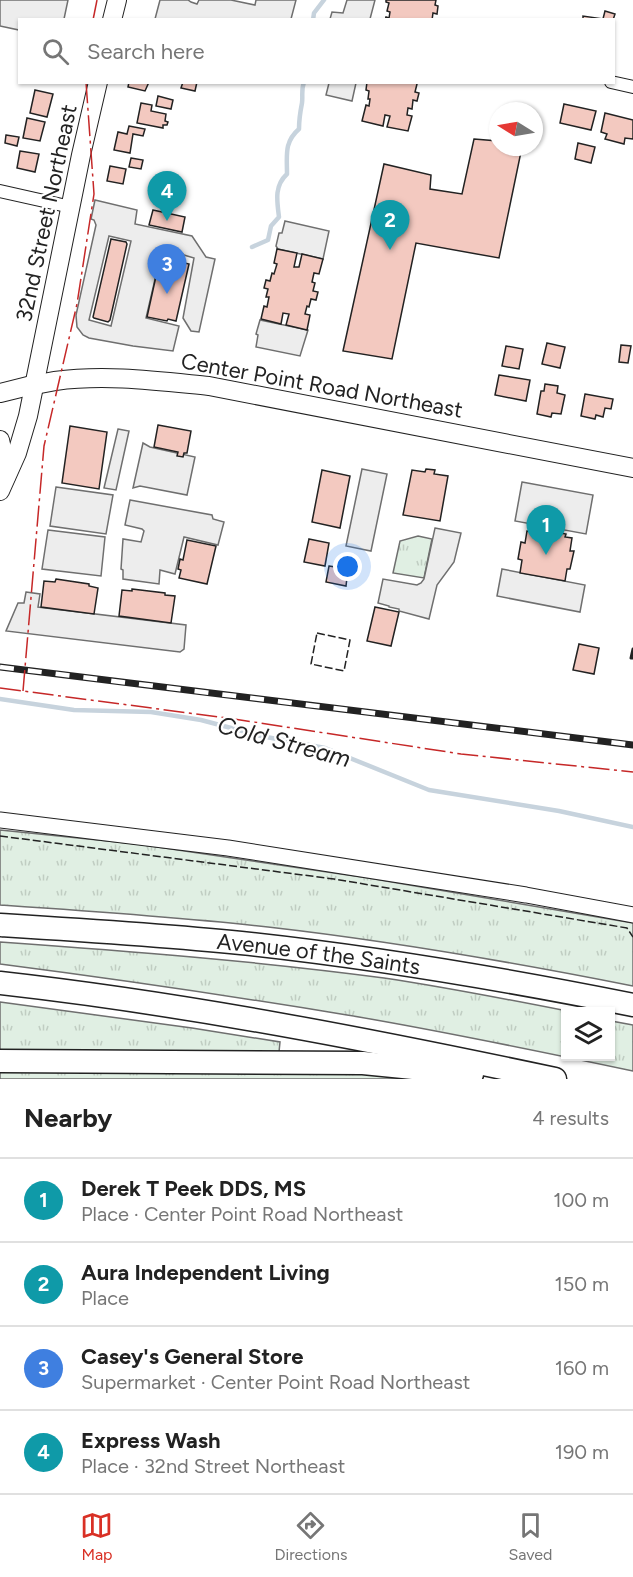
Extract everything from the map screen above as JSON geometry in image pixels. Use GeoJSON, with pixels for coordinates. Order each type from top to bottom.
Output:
{"type":"FeatureCollection","features":[{"type":"Feature","properties":{"kind":"highway","name":"Avenue of the Saints"},"geometry":{"type":"LineString","coordinates":[[0,925],[240,943],[354,957],[530,984],[633,1005]]}},
{"type":"Feature","properties":{"kind":"highway"},"geometry":{"type":"LineString","coordinates":[[0,983],[239,1017],[432,1053],[555,1079]]}},
{"type":"Feature","properties":{"kind":"highway"},"geometry":{"type":"LineString","coordinates":[[0,1061],[363,1063],[516,1079]]}},
{"type":"Feature","properties":{"kind":"main road"},"geometry":{"type":"LineString","coordinates":[[112,18],[117,0]]}},
{"type":"Feature","properties":{"kind":"main road","name":"32nd Street Northeast"},"geometry":{"type":"LineString","coordinates":[[3,485],[24,430],[35,384],[98,84]]}},
{"type":"Feature","properties":{"kind":"main road","name":"Center Point Road Northeast"},"geometry":{"type":"LineString","coordinates":[[0,393],[35,384],[64,380],[127,379],[209,386],[633,468]]}},
{"type":"Feature","properties":{"kind":"main road"},"geometry":{"type":"LineString","coordinates":[[0,440],[5,463],[3,485]]}},
{"type":"Feature","properties":{"kind":"street"},"geometry":{"type":"LineString","coordinates":[[615,83],[633,87]]}},
{"type":"Feature","properties":{"kind":"street"},"geometry":{"type":"LineString","coordinates":[[0,191],[71,207]]}},
{"type":"Feature","properties":{"kind":"street"},"geometry":{"type":"LineString","coordinates":[[0,820],[239,850],[526,895],[633,915]]}},
{"type":"Feature","properties":{"kind":"green space"},"geometry":{"type":"Polygon","coordinates":[[[418,536],[432,539],[424,578],[393,573],[400,541],[418,536]]]}},
{"type":"Feature","properties":{"kind":"green space"},"geometry":{"type":"Polygon","coordinates":[[[0,830],[137,844],[368,878],[633,923],[633,986],[451,953],[314,933],[168,917],[0,905],[0,830]]]}},
{"type":"Feature","properties":{"kind":"green space"},"geometry":{"type":"Polygon","coordinates":[[[0,942],[288,966],[430,985],[561,1010],[561,1056],[347,1015],[0,964],[0,942]]]}},
{"type":"Feature","properties":{"kind":"green space"},"geometry":{"type":"Polygon","coordinates":[[[0,1002],[280,1042],[279,1052],[0,1051],[0,1002]]]}},
{"type":"Feature","properties":{"kind":"green space"},"geometry":{"type":"Polygon","coordinates":[[[615,1022],[633,1025],[633,1071],[585,1061],[615,1061],[615,1022]]]}},
{"type":"Feature","properties":{"kind":"green space"},"geometry":{"type":"Polygon","coordinates":[[[0,1069],[370,1074],[417,1079],[0,1079],[0,1069]]]}},
{"type":"Feature","properties":{"kind":"shaded area"},"geometry":{"type":"Polygon","coordinates":[[[0,0],[68,0],[64,18],[18,18],[18,30],[0,26],[0,0]]]}},
{"type":"Feature","properties":{"kind":"shaded area"},"geometry":{"type":"Polygon","coordinates":[[[160,0],[188,0],[197,4],[199,0],[231,0],[255,5],[256,0],[296,0],[291,18],[155,18],[160,0]]]}},
{"type":"Feature","properties":{"kind":"shaded area"},"geometry":{"type":"Polygon","coordinates":[[[347,0],[375,0],[370,18],[330,18],[332,12],[343,13],[347,0]]]}},
{"type":"Feature","properties":{"kind":"shaded area"},"geometry":{"type":"Polygon","coordinates":[[[329,84],[356,84],[352,101],[326,95],[329,84]]]}},
{"type":"Feature","properties":{"kind":"shaded area"},"geometry":{"type":"Polygon","coordinates":[[[95,200],[137,210],[135,224],[192,236],[206,257],[215,259],[199,332],[191,331],[183,318],[194,258],[161,249],[158,251],[153,273],[156,275],[146,318],[179,326],[173,351],[133,346],[83,335],[77,327],[76,315],[96,225],[91,219],[95,200]],[[109,236],[89,320],[111,326],[131,241],[109,236]]]}},
{"type":"Feature","properties":{"kind":"shaded area"},"geometry":{"type":"Polygon","coordinates":[[[285,221],[329,231],[323,259],[278,249],[276,246],[279,233],[282,233],[285,221]]]}},
{"type":"Feature","properties":{"kind":"shaded area"},"geometry":{"type":"Polygon","coordinates":[[[260,320],[308,330],[300,356],[256,347],[258,335],[256,334],[260,320]]]}},
{"type":"Feature","properties":{"kind":"shaded area"},"geometry":{"type":"Polygon","coordinates":[[[118,429],[129,431],[116,490],[104,488],[118,429]]]}},
{"type":"Feature","properties":{"kind":"shaded area"},"geometry":{"type":"Polygon","coordinates":[[[143,443],[150,447],[195,457],[187,495],[140,486],[133,488],[143,443]]]}},
{"type":"Feature","properties":{"kind":"shaded area"},"geometry":{"type":"Polygon","coordinates":[[[362,469],[387,474],[371,551],[346,546],[362,469]]]}},
{"type":"Feature","properties":{"kind":"shaded area"},"geometry":{"type":"Polygon","coordinates":[[[522,482],[593,495],[586,534],[515,521],[522,482]]]}},
{"type":"Feature","properties":{"kind":"shaded area"},"geometry":{"type":"Polygon","coordinates":[[[56,487],[113,495],[106,534],[50,526],[56,487]]]}},
{"type":"Feature","properties":{"kind":"shaded area"},"geometry":{"type":"Polygon","coordinates":[[[130,500],[212,515],[213,519],[224,522],[218,545],[184,537],[175,574],[160,570],[159,584],[123,579],[121,569],[123,539],[141,542],[144,531],[125,525],[130,500]]]}},
{"type":"Feature","properties":{"kind":"shaded area"},"geometry":{"type":"Polygon","coordinates":[[[435,528],[461,533],[454,562],[437,585],[429,619],[378,603],[383,579],[417,585],[421,583],[424,579],[435,528]]]}},
{"type":"Feature","properties":{"kind":"shaded area"},"geometry":{"type":"Polygon","coordinates":[[[48,530],[105,537],[101,576],[42,569],[48,530]]]}},
{"type":"Feature","properties":{"kind":"shaded area"},"geometry":{"type":"Polygon","coordinates":[[[502,569],[585,585],[580,612],[497,596],[502,569]]]}},
{"type":"Feature","properties":{"kind":"shaded area"},"geometry":{"type":"Polygon","coordinates":[[[26,592],[40,594],[38,607],[186,625],[184,649],[180,652],[6,631],[18,603],[24,603],[26,592]]]}},
{"type":"Feature","properties":{"kind":"building"},"geometry":{"type":"Polygon","coordinates":[[[386,0],[436,0],[437,14],[433,13],[432,18],[389,18],[390,12],[387,11],[389,3],[386,0]]]}},
{"type":"Feature","properties":{"kind":"building"},"geometry":{"type":"Polygon","coordinates":[[[605,11],[615,14],[614,18],[603,18],[605,11]]]}},
{"type":"Feature","properties":{"kind":"building"},"geometry":{"type":"Polygon","coordinates":[[[129,84],[148,84],[145,91],[128,87],[129,84]]]}},
{"type":"Feature","properties":{"kind":"building"},"geometry":{"type":"Polygon","coordinates":[[[182,84],[197,84],[195,91],[181,88],[182,84]]]}},
{"type":"Feature","properties":{"kind":"building"},"geometry":{"type":"Polygon","coordinates":[[[367,84],[417,84],[415,92],[419,93],[417,101],[413,100],[412,109],[408,108],[407,115],[412,116],[408,131],[387,127],[390,116],[385,115],[383,126],[362,121],[370,99],[368,99],[369,91],[366,90],[367,84]]]}},
{"type":"Feature","properties":{"kind":"building"},"geometry":{"type":"Polygon","coordinates":[[[35,90],[53,94],[47,117],[30,113],[35,90]]]}},
{"type":"Feature","properties":{"kind":"building"},"geometry":{"type":"Polygon","coordinates":[[[158,96],[173,100],[171,109],[156,106],[158,96]]]}},
{"type":"Feature","properties":{"kind":"building"},"geometry":{"type":"Polygon","coordinates":[[[141,103],[152,105],[151,111],[166,114],[167,125],[163,125],[163,128],[137,123],[141,103]]]}},
{"type":"Feature","properties":{"kind":"building"},"geometry":{"type":"Polygon","coordinates":[[[564,104],[596,111],[591,130],[560,123],[564,104]]]}},
{"type":"Feature","properties":{"kind":"building"},"geometry":{"type":"Polygon","coordinates":[[[605,113],[633,120],[633,139],[625,138],[624,144],[605,139],[607,134],[601,132],[605,113]]]}},
{"type":"Feature","properties":{"kind":"building"},"geometry":{"type":"Polygon","coordinates":[[[27,118],[45,122],[40,141],[23,138],[27,118]]]}},
{"type":"Feature","properties":{"kind":"building"},"geometry":{"type":"Polygon","coordinates":[[[129,126],[145,129],[143,136],[133,134],[130,153],[114,150],[118,132],[127,134],[129,126]]]}},
{"type":"Feature","properties":{"kind":"building"},"geometry":{"type":"Polygon","coordinates":[[[6,135],[19,137],[17,146],[5,143],[6,135]]]}},
{"type":"Feature","properties":{"kind":"building"},"geometry":{"type":"Polygon","coordinates":[[[474,139],[489,140],[489,156],[520,156],[499,258],[416,243],[392,359],[343,351],[384,164],[431,175],[430,189],[462,194],[474,139]]]}},
{"type":"Feature","properties":{"kind":"building"},"geometry":{"type":"Polygon","coordinates":[[[578,143],[595,147],[591,163],[575,159],[578,143]]]}},
{"type":"Feature","properties":{"kind":"building"},"geometry":{"type":"Polygon","coordinates":[[[20,151],[39,154],[35,172],[17,168],[20,151]]]}},
{"type":"Feature","properties":{"kind":"building"},"geometry":{"type":"Polygon","coordinates":[[[131,158],[143,160],[141,169],[129,167],[131,158]]]}},
{"type":"Feature","properties":{"kind":"building"},"geometry":{"type":"Polygon","coordinates":[[[110,166],[126,169],[123,184],[107,181],[110,166]]]}},
{"type":"Feature","properties":{"kind":"building"},"geometry":{"type":"Polygon","coordinates":[[[153,210],[185,217],[182,232],[149,225],[153,210]]]}},
{"type":"Feature","properties":{"kind":"building"},"geometry":{"type":"Polygon","coordinates":[[[111,239],[127,244],[108,322],[93,317],[111,239]]]}},
{"type":"Feature","properties":{"kind":"building"},"geometry":{"type":"Polygon","coordinates":[[[277,249],[297,253],[294,267],[299,267],[302,254],[323,259],[319,274],[314,273],[313,291],[318,292],[316,300],[311,299],[309,307],[307,306],[305,314],[310,315],[307,330],[286,325],[289,314],[283,313],[281,324],[261,319],[269,297],[266,297],[268,289],[264,288],[266,280],[270,281],[272,273],[274,274],[277,249]]]}},
{"type":"Feature","properties":{"kind":"building"},"geometry":{"type":"Polygon","coordinates":[[[160,252],[182,257],[180,262],[189,264],[176,321],[147,317],[160,252]]]}},
{"type":"Feature","properties":{"kind":"building"},"geometry":{"type":"Polygon","coordinates":[[[547,343],[565,347],[560,368],[542,364],[547,343]]]}},
{"type":"Feature","properties":{"kind":"building"},"geometry":{"type":"Polygon","coordinates":[[[621,345],[631,346],[628,363],[619,362],[621,345]]]}},
{"type":"Feature","properties":{"kind":"building"},"geometry":{"type":"Polygon","coordinates":[[[506,346],[523,349],[519,369],[502,366],[506,346]]]}},
{"type":"Feature","properties":{"kind":"building"},"geometry":{"type":"Polygon","coordinates":[[[499,375],[530,380],[526,401],[495,395],[499,375]]]}},
{"type":"Feature","properties":{"kind":"building"},"geometry":{"type":"Polygon","coordinates":[[[545,384],[558,386],[557,393],[565,395],[561,414],[552,413],[551,417],[537,414],[541,391],[544,391],[545,384]]]}},
{"type":"Feature","properties":{"kind":"building"},"geometry":{"type":"Polygon","coordinates":[[[585,394],[613,399],[611,409],[605,408],[603,417],[596,415],[595,419],[581,416],[585,394]]]}},
{"type":"Feature","properties":{"kind":"building"},"geometry":{"type":"Polygon","coordinates":[[[158,425],[191,431],[187,453],[184,453],[183,457],[177,456],[178,452],[154,447],[158,425]]]}},
{"type":"Feature","properties":{"kind":"building"},"geometry":{"type":"Polygon","coordinates":[[[70,426],[107,432],[99,489],[62,483],[70,426]]]}},
{"type":"Feature","properties":{"kind":"building"},"geometry":{"type":"Polygon","coordinates":[[[426,469],[435,470],[434,474],[448,476],[440,521],[403,515],[412,470],[425,472],[426,469]]]}},
{"type":"Feature","properties":{"kind":"building"},"geometry":{"type":"Polygon","coordinates":[[[322,470],[350,476],[340,528],[312,522],[322,470]]]}},
{"type":"Feature","properties":{"kind":"building"},"geometry":{"type":"Polygon","coordinates":[[[527,531],[549,533],[549,531],[566,534],[565,537],[572,538],[570,551],[574,551],[565,581],[520,573],[522,560],[518,559],[521,542],[525,543],[527,531]]]}},
{"type":"Feature","properties":{"kind":"building"},"geometry":{"type":"Polygon","coordinates":[[[309,539],[329,543],[325,566],[304,562],[309,539]]]}},
{"type":"Feature","properties":{"kind":"building"},"geometry":{"type":"Polygon","coordinates":[[[187,540],[216,546],[207,584],[179,578],[180,559],[183,560],[187,540]]]}},
{"type":"Feature","properties":{"kind":"building"},"geometry":{"type":"Polygon","coordinates":[[[329,566],[348,569],[346,586],[326,582],[329,566]]]}},
{"type":"Feature","properties":{"kind":"building"},"geometry":{"type":"Polygon","coordinates":[[[56,579],[89,584],[89,586],[98,588],[94,614],[41,607],[44,581],[55,582],[56,579]]]}},
{"type":"Feature","properties":{"kind":"building"},"geometry":{"type":"Polygon","coordinates":[[[132,589],[175,596],[171,623],[119,616],[122,590],[132,591],[132,589]]]}},
{"type":"Feature","properties":{"kind":"building"},"geometry":{"type":"Polygon","coordinates":[[[375,607],[399,612],[391,646],[367,641],[375,607]]]}},
{"type":"Feature","properties":{"kind":"building"},"geometry":{"type":"Polygon","coordinates":[[[579,644],[599,648],[594,674],[573,670],[579,644]]]}},
{"type":"Feature","properties":{"kind":"waterway"},"geometry":{"type":"LineString","coordinates":[[313,18],[314,13],[324,0]]}},
{"type":"Feature","properties":{"kind":"waterway"},"geometry":{"type":"LineString","coordinates":[[252,247],[268,240],[271,226],[279,217],[278,189],[287,174],[289,144],[299,129],[304,84]]}},
{"type":"Feature","properties":{"kind":"waterway","name":"Cold Stream"},"geometry":{"type":"LineString","coordinates":[[0,699],[74,710],[151,712],[201,720],[261,736],[325,748],[429,790],[559,811],[633,827]]}},
{"type":"Feature","properties":{"kind":"railway"},"geometry":{"type":"LineString","coordinates":[[0,667],[633,745]]}},
{"type":"Feature","properties":{"kind":"fence"},"geometry":{"type":"LineString","coordinates":[[317,633],[350,640],[344,671],[311,664],[317,633]]}},
{"type":"Feature","properties":{"kind":"fence"},"geometry":{"type":"LineString","coordinates":[[0,836],[334,879],[627,928],[633,937]]}},
{"type":"Feature","properties":{"kind":"wall"},"geometry":{"type":"LineString","coordinates":[[633,649],[631,658],[633,658]]}},
{"type":"Feature","properties":{"kind":"power"},"geometry":{"type":"LineString","coordinates":[[93,18],[97,0]]}},
{"type":"Feature","properties":{"kind":"power"},"geometry":{"type":"LineString","coordinates":[[23,691],[44,446],[77,304],[94,194],[86,84]]}},
{"type":"Feature","properties":{"kind":"power"},"geometry":{"type":"LineString","coordinates":[[0,688],[234,719],[461,754],[633,772]]}},
{"type":"Feature","properties":{"kind":"place","name":"Express Wash"},"geometry":{"type":"Point","coordinates":[167,221]}},
{"type":"Feature","properties":{"kind":"place","name":"Aura Independent Living"},"geometry":{"type":"Point","coordinates":[390,250]}},
{"type":"Feature","properties":{"kind":"place","name":"Casey's General Store"},"geometry":{"type":"Point","coordinates":[167,294]}},
{"type":"Feature","properties":{"kind":"place","name":"Derek T Peek DDS, MS"},"geometry":{"type":"Point","coordinates":[546,555]}}]}
